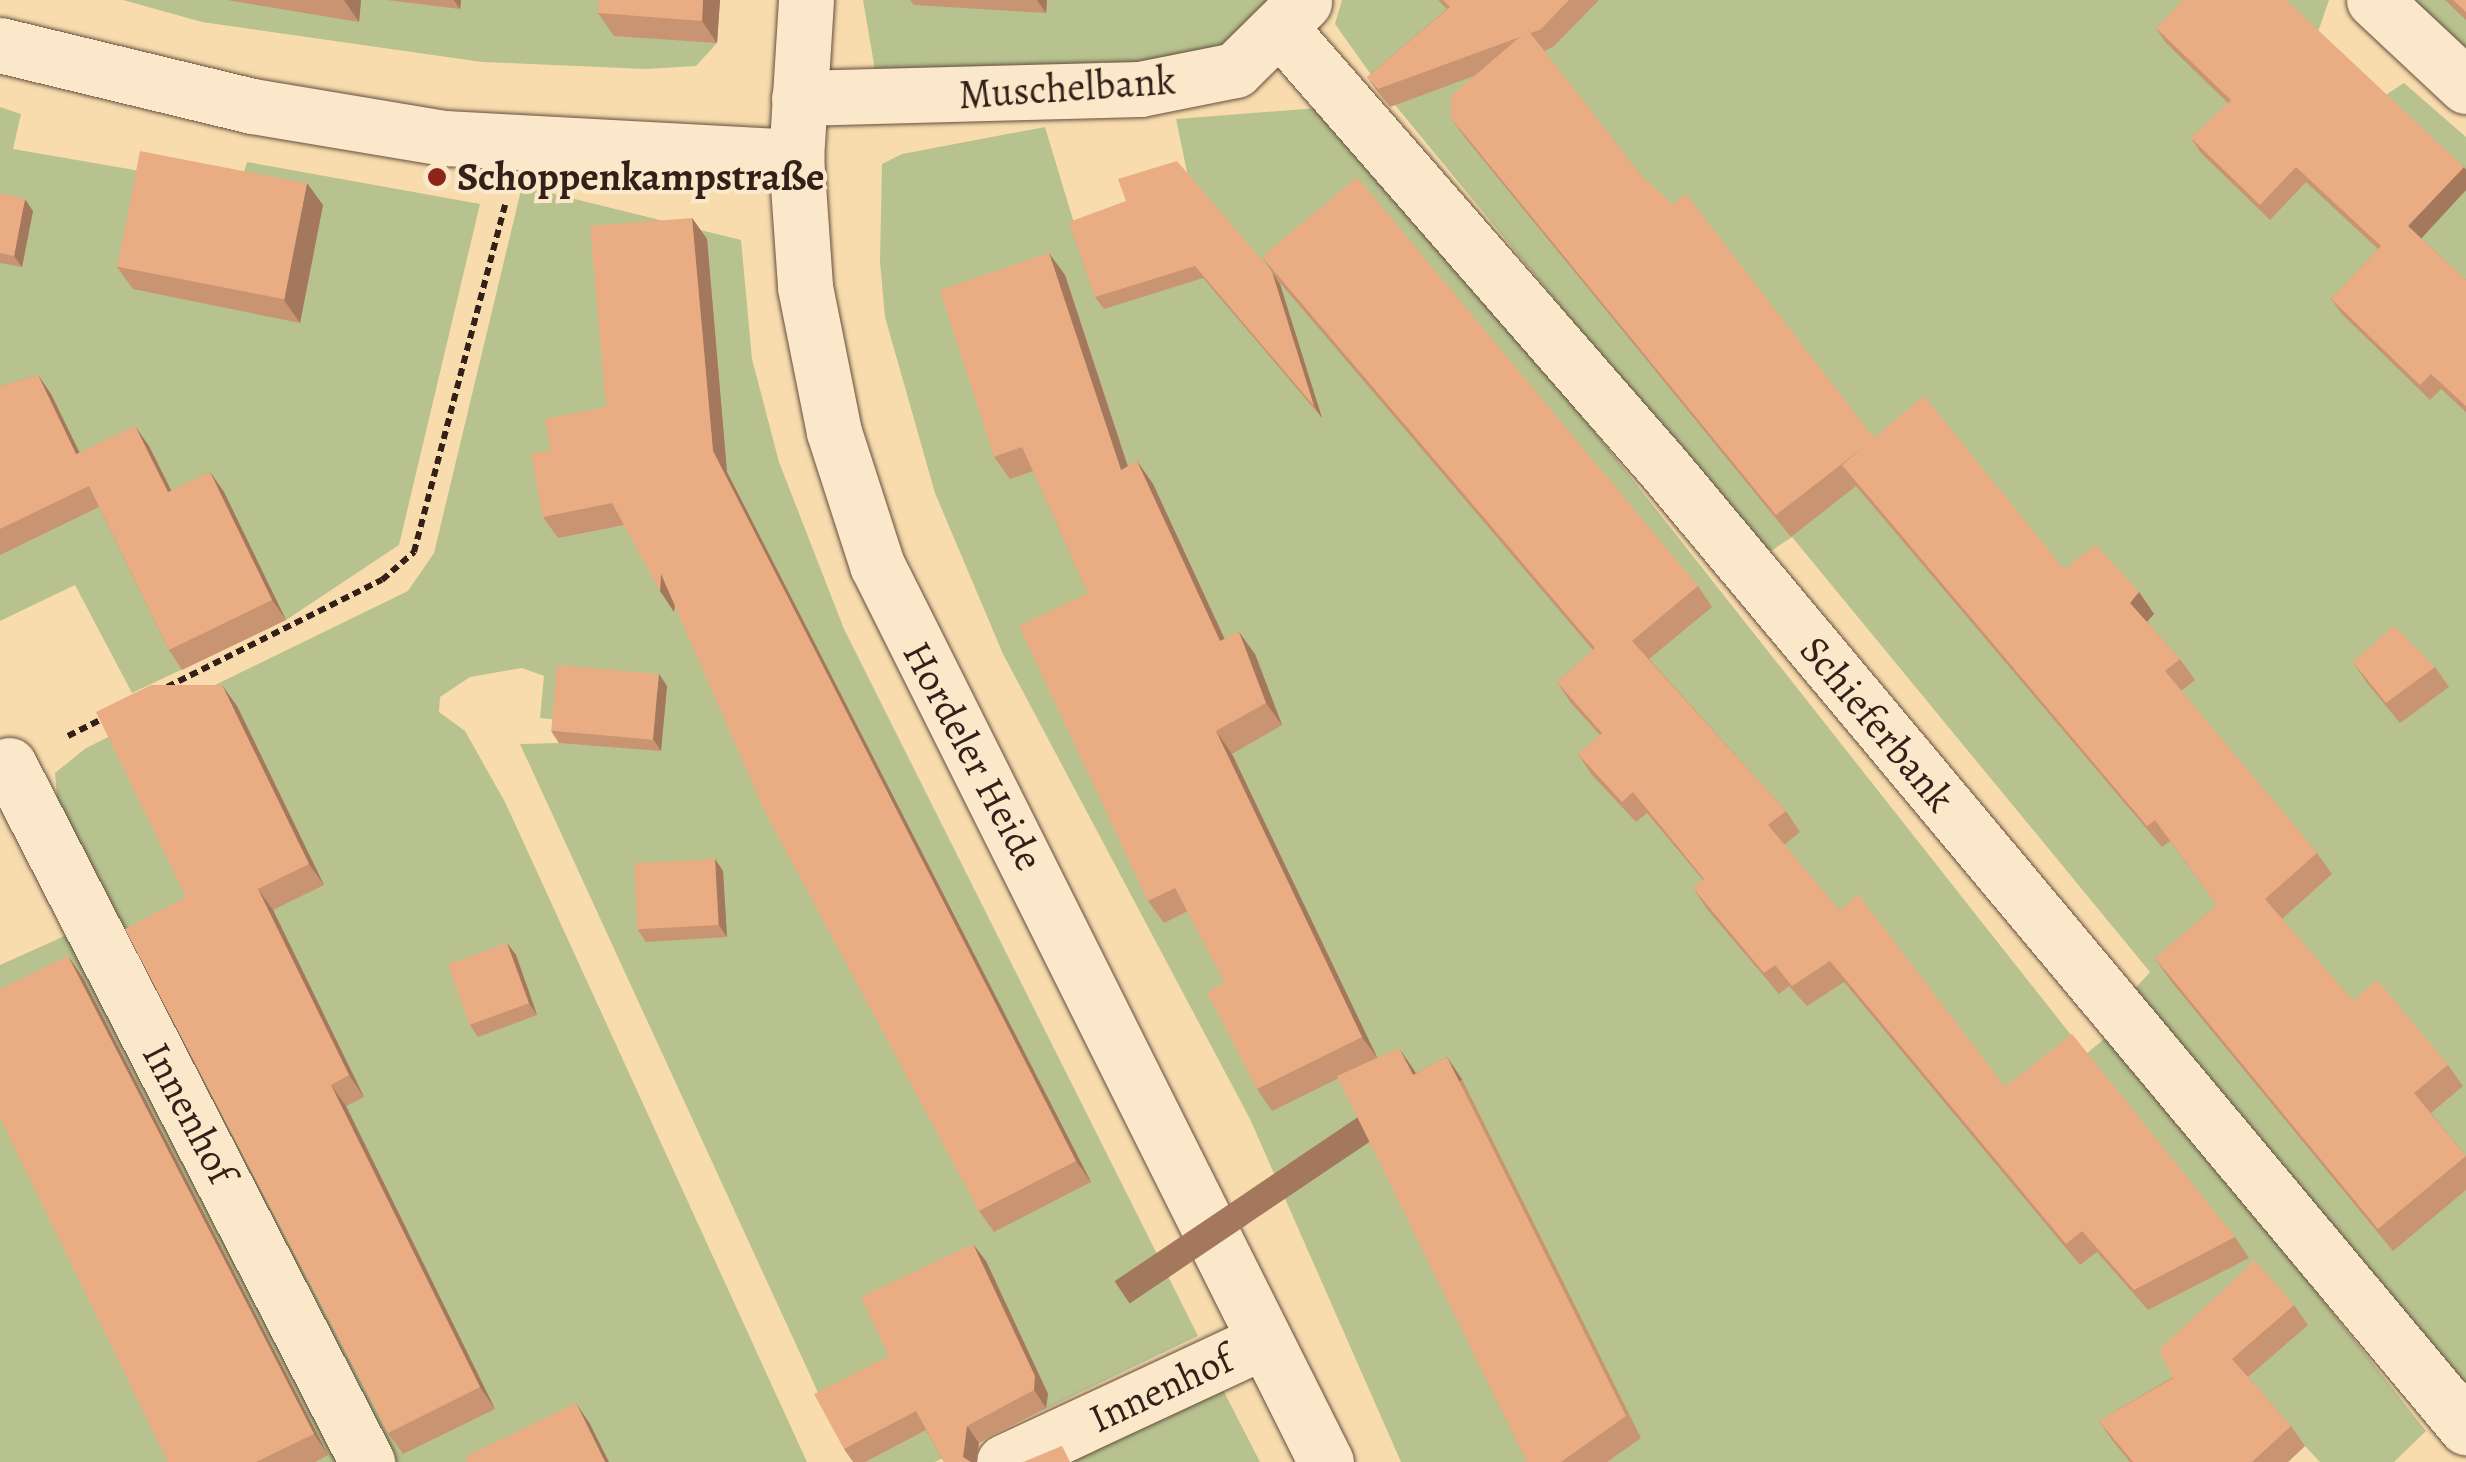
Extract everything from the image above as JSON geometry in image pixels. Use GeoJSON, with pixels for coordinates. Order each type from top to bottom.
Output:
{"type":"FeatureCollection","features":[{"type":"Feature","properties":{"kind":"street","name":"Hordeler Heide"},"geometry":{"type":"LineString","coordinates":[[806,0],[796,157],[804,287],[834,432],[877,565],[1326,1462]]}},
{"type":"Feature","properties":{"kind":"street"},"geometry":{"type":"LineString","coordinates":[[2374,0],[2466,86]]}},
{"type":"Feature","properties":{"kind":"street","name":"Muschelbank"},"geometry":{"type":"LineString","coordinates":[[800,98],[1140,89],[1236,70],[1293,14]]}},
{"type":"Feature","properties":{"kind":"street","name":"Schieferbank"},"geometry":{"type":"LineString","coordinates":[[1293,14],[1662,467],[2466,1426]]}},
{"type":"Feature","properties":{"kind":"street"},"geometry":{"type":"LineString","coordinates":[[0,45],[252,106],[514,145],[796,157]]}},
{"type":"Feature","properties":{"kind":"street","name":"Innenhof"},"geometry":{"type":"LineString","coordinates":[[9,766],[366,1462]]}},
{"type":"Feature","properties":{"kind":"street","name":"Innenhof"},"geometry":{"type":"LineString","coordinates":[[1004,1462],[1264,1341]]}},
{"type":"Feature","properties":{"kind":"path"},"geometry":{"type":"LineString","coordinates":[[150,696],[382,580],[414,552],[482,308],[514,145]]}},
{"type":"Feature","properties":{"kind":"path"},"geometry":{"type":"LineString","coordinates":[[9,766],[120,710]]}},
{"type":"Feature","properties":{"kind":"green space"},"geometry":{"type":"Polygon","coordinates":[[[123,0],[719,0],[717,43],[696,66],[646,69],[482,62],[202,22],[123,0]]]}},
{"type":"Feature","properties":{"kind":"green space"},"geometry":{"type":"Polygon","coordinates":[[[863,0],[1275,0],[1214,53],[1102,69],[876,76],[863,0]]]}},
{"type":"Feature","properties":{"kind":"green space"},"geometry":{"type":"Polygon","coordinates":[[[1342,0],[2329,0],[2317,35],[2384,96],[2404,83],[2466,137],[2466,1391],[2131,993],[2150,972],[1792,537],[1765,555],[1377,83],[1335,24],[1342,0]]]}},
{"type":"Feature","properties":{"kind":"green space"},"geometry":{"type":"Polygon","coordinates":[[[2400,0],[2466,0],[2466,63],[2400,0]]]}},
{"type":"Feature","properties":{"kind":"green space"},"geometry":{"type":"Polygon","coordinates":[[[0,107],[21,114],[13,149],[239,188],[247,162],[480,204],[399,545],[286,620],[132,693],[75,585],[0,621],[0,107]]]}},
{"type":"Feature","properties":{"kind":"green space"},"geometry":{"type":"Polygon","coordinates":[[[1318,108],[1591,427],[2086,1054],[2110,1034],[2337,1318],[2426,1431],[2394,1462],[2320,1462],[2305,1446],[2288,1462],[1401,1462],[1250,1119],[1003,654],[935,493],[885,317],[880,262],[882,164],[902,154],[1045,127],[1077,233],[1132,214],[1127,191],[1187,172],[1176,119],[1318,108]]]}},
{"type":"Feature","properties":{"kind":"green space"},"geometry":{"type":"Polygon","coordinates":[[[522,186],[741,240],[752,359],[779,462],[844,629],[1198,1336],[935,1462],[854,1462],[827,1412],[520,744],[559,743],[561,720],[540,718],[544,676],[522,668],[470,677],[440,697],[439,712],[465,731],[505,802],[807,1462],[389,1462],[58,809],[55,773],[86,748],[408,591],[434,553],[522,186]]]}},
{"type":"Feature","properties":{"kind":"green space"},"geometry":{"type":"Polygon","coordinates":[[[69,934],[337,1462],[0,1462],[0,965],[69,934]]]}},
{"type":"Feature","properties":{"kind":"green space"},"geometry":{"type":"Polygon","coordinates":[[[1219,1382],[1260,1462],[1057,1462],[1219,1382]]]}},
{"type":"Feature","properties":{"kind":"building"},"geometry":{"type":"Polygon","coordinates":[[[599,0],[703,0],[702,21],[598,13],[599,0]]]}},
{"type":"Feature","properties":{"kind":"building"},"geometry":{"type":"Polygon","coordinates":[[[1443,0],[1569,0],[1540,30],[1528,30],[1520,37],[1378,89],[1367,77],[1450,7],[1443,0]]]}},
{"type":"Feature","properties":{"kind":"building"},"geometry":{"type":"Polygon","coordinates":[[[2183,0],[2286,0],[2464,167],[2408,226],[2466,280],[2466,406],[2431,374],[2420,385],[2331,299],[2381,246],[2296,167],[2260,205],[2191,138],[2231,100],[2156,28],[2183,0]]]}},
{"type":"Feature","properties":{"kind":"building"},"geometry":{"type":"Polygon","coordinates":[[[2453,0],[2466,0],[2466,12],[2453,0]]]}},
{"type":"Feature","properties":{"kind":"building"},"geometry":{"type":"Polygon","coordinates":[[[1528,30],[1640,174],[1673,205],[1686,194],[1874,438],[1924,396],[2064,569],[2096,545],[2139,592],[2130,603],[2180,659],[2165,671],[2317,853],[2265,899],[2353,1001],[2377,980],[2448,1065],[2414,1093],[2466,1156],[2378,1229],[2155,958],[2217,905],[2155,820],[2147,826],[1842,465],[1865,446],[1776,515],[1451,118],[1451,96],[1528,30]]]}},
{"type":"Feature","properties":{"kind":"building"},"geometry":{"type":"Polygon","coordinates":[[[140,151],[307,183],[284,299],[117,267],[140,151]]]}},
{"type":"Feature","properties":{"kind":"building"},"geometry":{"type":"Polygon","coordinates":[[[1177,161],[1272,272],[1314,406],[1195,266],[1095,297],[1069,222],[1126,201],[1118,179],[1177,161]]]}},
{"type":"Feature","properties":{"kind":"building"},"geometry":{"type":"Polygon","coordinates":[[[1357,177],[1698,586],[1632,641],[1786,811],[1768,825],[1840,911],[1858,894],[2005,1087],[2072,1034],[2235,1237],[2134,1290],[2082,1231],[2066,1244],[1830,961],[1792,986],[1775,965],[1764,973],[1693,888],[1704,879],[1633,792],[1622,802],[1578,754],[1602,733],[1557,682],[1595,648],[1262,257],[1357,177]]]}},
{"type":"Feature","properties":{"kind":"building"},"geometry":{"type":"Polygon","coordinates":[[[0,193],[25,199],[14,256],[0,253],[0,193]]]}},
{"type":"Feature","properties":{"kind":"building"},"geometry":{"type":"Polygon","coordinates":[[[692,218],[713,451],[1076,1161],[979,1211],[765,812],[661,574],[660,591],[612,503],[543,517],[531,454],[551,450],[545,419],[606,407],[590,226],[692,218]]]}},
{"type":"Feature","properties":{"kind":"building"},"geometry":{"type":"Polygon","coordinates":[[[1049,253],[1121,470],[1137,461],[1220,641],[1239,632],[1266,703],[1216,731],[1362,1037],[1257,1089],[1207,992],[1225,983],[1175,888],[1148,901],[1019,626],[1088,593],[1022,447],[994,457],[940,290],[1049,253]]]}},
{"type":"Feature","properties":{"kind":"building"},"geometry":{"type":"Polygon","coordinates":[[[38,375],[76,454],[135,426],[168,492],[210,472],[272,600],[169,650],[89,486],[0,529],[0,386],[38,375]]]}},
{"type":"Feature","properties":{"kind":"building"},"geometry":{"type":"Polygon","coordinates":[[[2394,626],[2435,667],[2386,703],[2353,662],[2394,626]]]}},
{"type":"Feature","properties":{"kind":"building"},"geometry":{"type":"Polygon","coordinates":[[[557,665],[659,674],[653,740],[551,731],[557,665]]]}},
{"type":"Feature","properties":{"kind":"building"},"geometry":{"type":"Polygon","coordinates":[[[151,685],[222,685],[309,864],[258,889],[349,1075],[331,1085],[480,1387],[388,1433],[125,929],[186,897],[96,712],[151,685]]]}},
{"type":"Feature","properties":{"kind":"building"},"geometry":{"type":"Polygon","coordinates":[[[715,859],[718,925],[638,929],[634,863],[715,859]]]}},
{"type":"Feature","properties":{"kind":"building"},"geometry":{"type":"Polygon","coordinates":[[[507,943],[529,1003],[470,1025],[448,965],[507,943]]]}},
{"type":"Feature","properties":{"kind":"building"},"geometry":{"type":"Polygon","coordinates":[[[68,956],[314,1434],[256,1462],[168,1462],[0,1118],[0,989],[68,956]]]}},
{"type":"Feature","properties":{"kind":"building"},"geometry":{"type":"Polygon","coordinates":[[[1399,1048],[1413,1075],[1447,1057],[1626,1416],[1561,1462],[1527,1462],[1337,1076],[1399,1048]]]}},
{"type":"Feature","properties":{"kind":"building"},"geometry":{"type":"Polygon","coordinates":[[[973,1244],[1035,1376],[1034,1390],[967,1426],[963,1457],[971,1462],[944,1462],[916,1411],[844,1449],[814,1394],[889,1356],[861,1297],[973,1244]]]}},
{"type":"Feature","properties":{"kind":"building"},"geometry":{"type":"Polygon","coordinates":[[[2255,1260],[2294,1305],[2232,1359],[2291,1426],[2252,1462],[2133,1462],[2099,1421],[2173,1378],[2159,1350],[2255,1260]]]}},
{"type":"Feature","properties":{"kind":"building"},"geometry":{"type":"Polygon","coordinates":[[[576,1403],[605,1462],[467,1462],[465,1457],[576,1403]]]}},
{"type":"Feature","properties":{"kind":"building"},"geometry":{"type":"Polygon","coordinates":[[[1062,1446],[1070,1462],[1023,1462],[1062,1446]]]}},
{"type":"Feature","properties":{"kind":"place","name":"Schoppenkampstraße"},"geometry":{"type":"Point","coordinates":[437,177]}}]}
